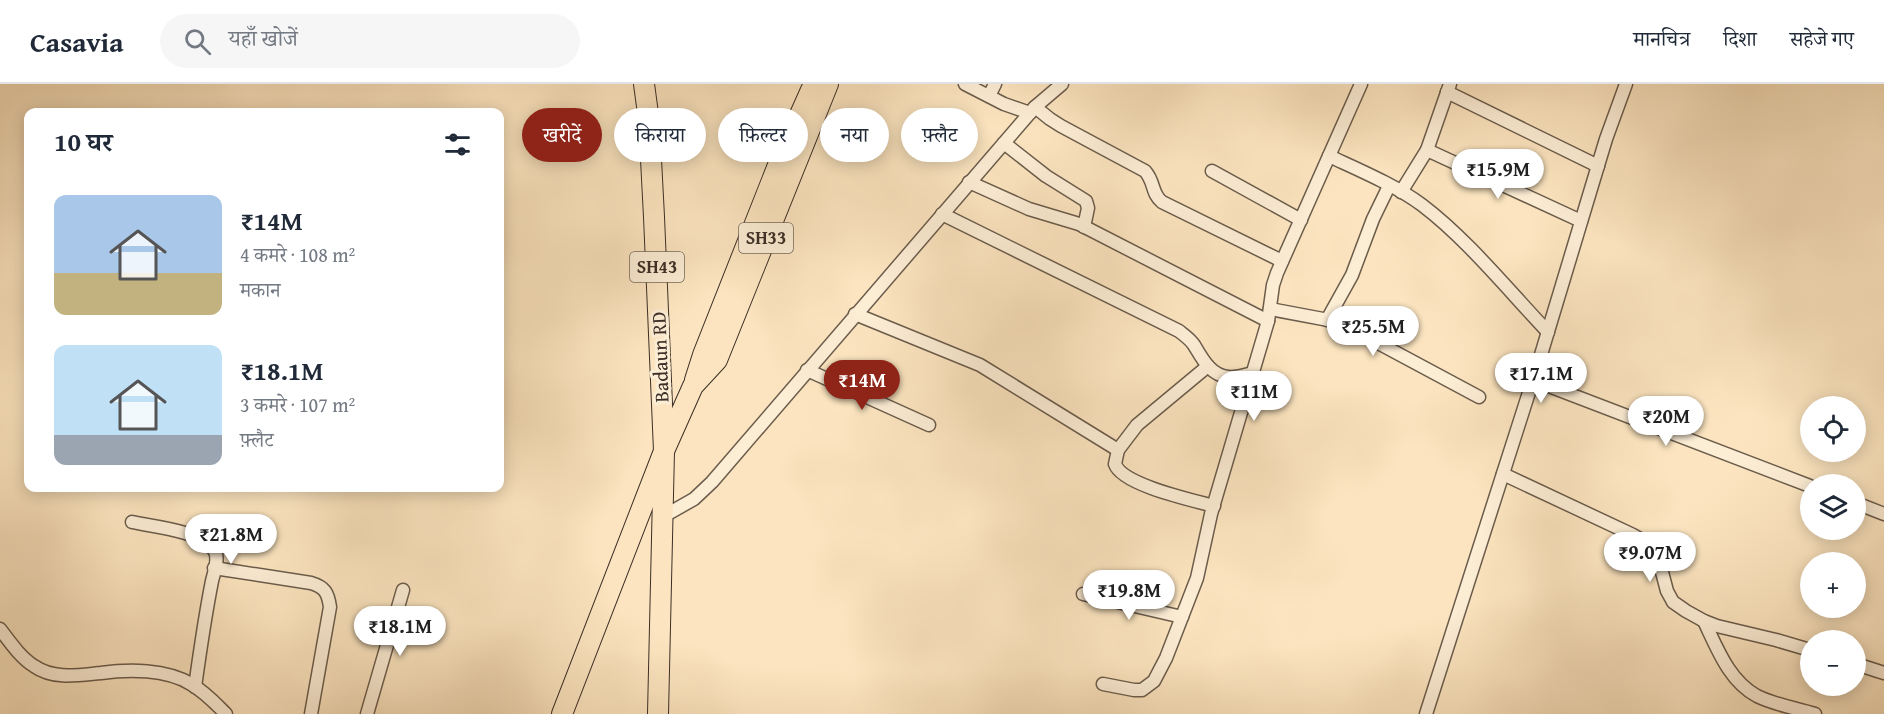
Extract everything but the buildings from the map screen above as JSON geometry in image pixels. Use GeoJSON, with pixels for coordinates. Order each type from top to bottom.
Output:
{"type":"FeatureCollection","features":[{"type":"Feature","properties":{"kind":"main road","name":"Badaun RD"},"geometry":{"type":"LineString","coordinates":[[644,84],[649,121],[664,451]]}},
{"type":"Feature","properties":{"kind":"main road","name":"SH33"},"geometry":{"type":"LineString","coordinates":[[562,714],[664,451],[693,386],[703,355],[783,155],[814,84]]}},
{"type":"Feature","properties":{"kind":"main road","name":"SH33"},"geometry":{"type":"LineString","coordinates":[[693,386],[717,360],[828,84]]}},
{"type":"Feature","properties":{"kind":"main road","name":"SH33"},"geometry":{"type":"LineString","coordinates":[[658,714],[664,451]]}},
{"type":"Feature","properties":{"kind":"street"},"geometry":{"type":"LineString","coordinates":[[965,84],[989,96],[1033,110],[1145,171],[1151,178],[1156,197],[1162,202],[1282,261]]}},
{"type":"Feature","properties":{"kind":"street"},"geometry":{"type":"LineString","coordinates":[[989,96],[995,84]]}},
{"type":"Feature","properties":{"kind":"street"},"geometry":{"type":"LineString","coordinates":[[664,516],[682,507],[701,493],[969,182],[1033,110],[1062,84]]}},
{"type":"Feature","properties":{"kind":"street"},"geometry":{"type":"LineString","coordinates":[[1103,684],[1134,690],[1148,687],[1154,681],[1166,658],[1197,578],[1214,506],[1269,315],[1273,285],[1360,84]]}},
{"type":"Feature","properties":{"kind":"street"},"geometry":{"type":"LineString","coordinates":[[1426,714],[1625,84]]}},
{"type":"Feature","properties":{"kind":"street"},"geometry":{"type":"LineString","coordinates":[[1401,192],[1426,150],[1449,88],[1598,166]]}},
{"type":"Feature","properties":{"kind":"street"},"geometry":{"type":"LineString","coordinates":[[1004,143],[1046,176],[1086,201],[1088,208],[1084,226]]}},
{"type":"Feature","properties":{"kind":"street"},"geometry":{"type":"LineString","coordinates":[[1426,150],[1581,221]]}},
{"type":"Feature","properties":{"kind":"street"},"geometry":{"type":"LineString","coordinates":[[1329,156],[1401,192],[1422,206],[1452,232],[1548,332]]}},
{"type":"Feature","properties":{"kind":"street"},"geometry":{"type":"LineString","coordinates":[[1212,171],[1301,220]]}},
{"type":"Feature","properties":{"kind":"street"},"geometry":{"type":"LineString","coordinates":[[969,182],[1029,209],[1084,226],[1269,315],[1327,320],[1347,326],[1479,397]]}},
{"type":"Feature","properties":{"kind":"street"},"geometry":{"type":"LineString","coordinates":[[1327,320],[1349,281],[1373,219],[1389,186]]}},
{"type":"Feature","properties":{"kind":"street"},"geometry":{"type":"LineString","coordinates":[[942,214],[1179,331],[1194,345],[1199,356],[1208,366],[1219,375],[1229,377],[1253,373]]}},
{"type":"Feature","properties":{"kind":"street"},"geometry":{"type":"LineString","coordinates":[[855,314],[980,365],[1118,450]]}},
{"type":"Feature","properties":{"kind":"street"},"geometry":{"type":"LineString","coordinates":[[1208,366],[1137,425],[1118,450],[1115,464],[1120,474],[1155,489],[1214,506]]}},
{"type":"Feature","properties":{"kind":"street"},"geometry":{"type":"LineString","coordinates":[[807,370],[929,425]]}},
{"type":"Feature","properties":{"kind":"street"},"geometry":{"type":"LineString","coordinates":[[1533,381],[1800,482]]}},
{"type":"Feature","properties":{"kind":"street"},"geometry":{"type":"LineString","coordinates":[[1503,474],[1647,543],[1658,557],[1667,591],[1673,602],[1704,621],[1800,647]]}},
{"type":"Feature","properties":{"kind":"street"},"geometry":{"type":"LineString","coordinates":[[1866,507],[1884,514]]}},
{"type":"Feature","properties":{"kind":"street"},"geometry":{"type":"LineString","coordinates":[[132,522],[190,534],[203,540],[215,551],[217,560],[195,687]]}},
{"type":"Feature","properties":{"kind":"street"},"geometry":{"type":"LineString","coordinates":[[214,568],[311,583],[321,586],[328,594],[330,607],[311,714]]}},
{"type":"Feature","properties":{"kind":"street"},"geometry":{"type":"LineString","coordinates":[[367,714],[403,590]]}},
{"type":"Feature","properties":{"kind":"street"},"geometry":{"type":"LineString","coordinates":[[1083,594],[1182,618]]}},
{"type":"Feature","properties":{"kind":"street"},"geometry":{"type":"LineString","coordinates":[[1704,621],[1725,664],[1741,683],[1764,699],[1815,714]]}},
{"type":"Feature","properties":{"kind":"street"},"geometry":{"type":"LineString","coordinates":[[0,629],[34,667],[50,673],[69,676],[119,671],[162,674],[181,679],[195,687],[206,694],[226,714]]}},
{"type":"Feature","properties":{"kind":"street"},"geometry":{"type":"LineString","coordinates":[[1866,667],[1884,672]]}}]}
